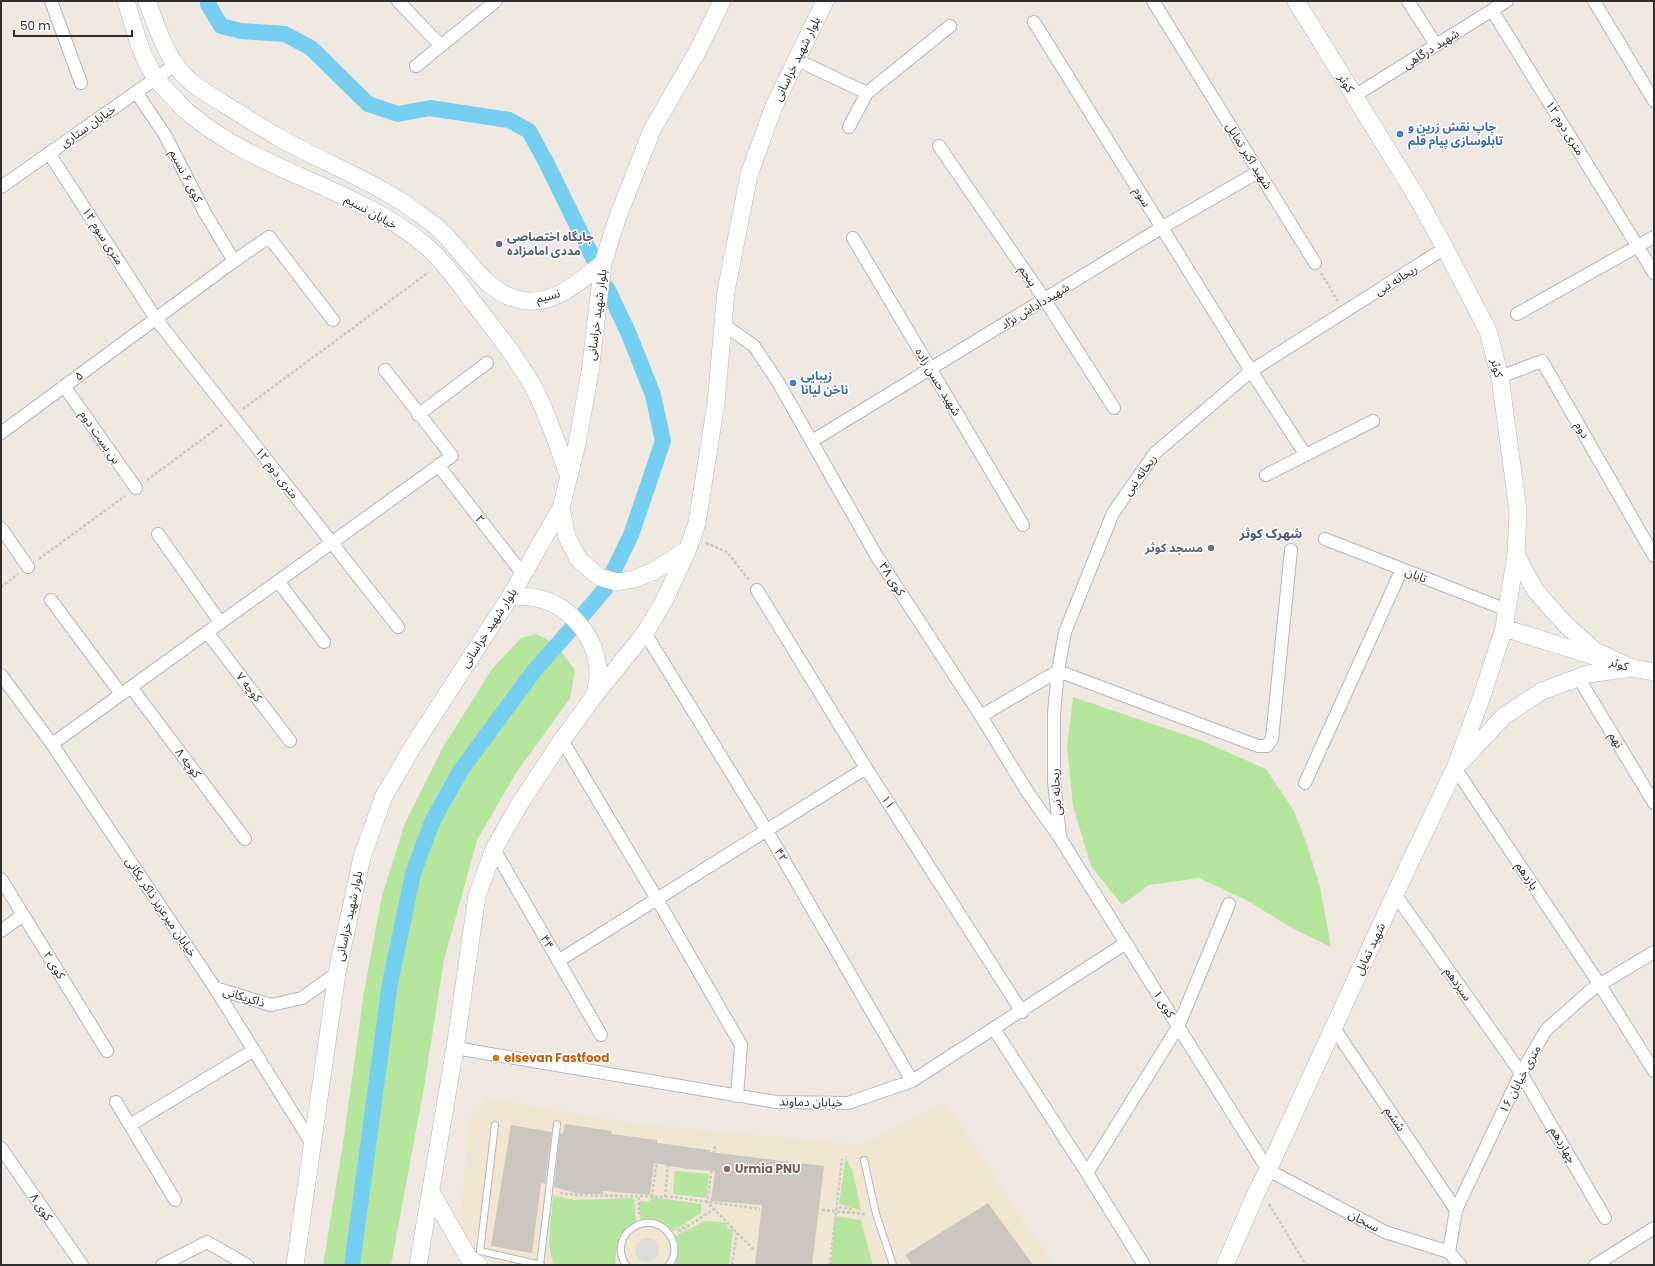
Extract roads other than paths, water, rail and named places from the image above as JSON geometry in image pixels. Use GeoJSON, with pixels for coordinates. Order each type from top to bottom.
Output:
{"type":"FeatureCollection","features":[{"type":"Feature","properties":{"kind":"main road","name":"خیابان نسیم"},"geometry":{"type":"LineString","coordinates":[[126,1],[144,56],[156,78],[189,114],[223,137],[266,161],[360,204],[392,222],[424,245],[442,262],[508,348],[536,393],[569,477]]}},
{"type":"Feature","properties":{"kind":"main road","name":"خیابان نسیم"},"geometry":{"type":"LineString","coordinates":[[147,1],[161,40],[175,65],[190,81],[277,137],[372,185],[404,203],[435,226],[450,240],[487,282]]}},
{"type":"Feature","properties":{"kind":"main road","name":"بلوار شهید خراسانی"},"geometry":{"type":"LineString","coordinates":[[295,1265],[337,974],[362,857],[384,796],[414,743],[510,597],[560,508],[577,444],[590,372],[603,263],[617,219],[652,130],[697,52],[722,1]]}},
{"type":"Feature","properties":{"kind":"main road","name":"کوثر"},"geometry":{"type":"LineString","coordinates":[[1296,1],[1418,199],[1488,331],[1500,377],[1518,511],[1516,554],[1504,628],[1632,668],[1654,672]]}},
{"type":"Feature","properties":{"kind":"main road","name":"بلوار شهید خراسانی"},"geometry":{"type":"LineString","coordinates":[[418,1265],[455,1048],[477,896],[494,849],[519,804],[562,740],[595,695],[645,633],[665,599],[690,544],[697,523],[715,410],[726,291],[749,175],[774,106],[824,2]]}},
{"type":"Feature","properties":{"kind":"main road","name":"نسیم"},"geometry":{"type":"LineString","coordinates":[[487,282],[504,294],[521,300],[536,300],[558,296],[603,263]]}},
{"type":"Feature","properties":{"kind":"main road"},"geometry":{"type":"LineString","coordinates":[[560,508],[568,537],[579,560],[599,577],[617,582],[634,579],[654,571],[690,544]]}},
{"type":"Feature","properties":{"kind":"main road"},"geometry":{"type":"LineString","coordinates":[[1516,554],[1536,590],[1565,624],[1595,651],[1632,668]]}},
{"type":"Feature","properties":{"kind":"main road"},"geometry":{"type":"LineString","coordinates":[[510,597],[532,597],[553,603],[571,615],[586,632],[595,652],[598,674],[595,695]]}},
{"type":"Feature","properties":{"kind":"main road","name":"شهید تمایل"},"geometry":{"type":"LineString","coordinates":[[1225,1265],[1259,1187],[1455,768],[1482,696],[1504,628]]}},
{"type":"Feature","properties":{"kind":"main road"},"geometry":{"type":"LineString","coordinates":[[1455,768],[1504,716],[1542,691],[1588,674],[1632,668]]}},
{"type":"Feature","properties":{"kind":"main road"},"geometry":{"type":"LineString","coordinates":[[431,1192],[468,1262]]}},
{"type":"Feature","properties":{"kind":"street"},"geometry":{"type":"LineString","coordinates":[[51,1],[81,83]]}},
{"type":"Feature","properties":{"kind":"street"},"geometry":{"type":"LineString","coordinates":[[398,1],[441,46]]}},
{"type":"Feature","properties":{"kind":"street"},"geometry":{"type":"LineString","coordinates":[[416,66],[496,1]]}},
{"type":"Feature","properties":{"kind":"street","name":"شهید اکبر تمایل"},"geometry":{"type":"LineString","coordinates":[[1153,1],[1314,263]]}},
{"type":"Feature","properties":{"kind":"street"},"geometry":{"type":"LineString","coordinates":[[1408,1],[1436,46]]}},
{"type":"Feature","properties":{"kind":"street","name":"شهید درگاهی"},"geometry":{"type":"LineString","coordinates":[[1354,96],[1507,1]]}},
{"type":"Feature","properties":{"kind":"street"},"geometry":{"type":"LineString","coordinates":[[1594,1],[1654,102]]}},
{"type":"Feature","properties":{"kind":"street","name":"۱۲ متری دوم"},"geometry":{"type":"LineString","coordinates":[[1492,10],[1654,273]]}},
{"type":"Feature","properties":{"kind":"street","name":"سوم"},"geometry":{"type":"LineString","coordinates":[[1034,22],[1251,371],[1306,454]]}},
{"type":"Feature","properties":{"kind":"street"},"geometry":{"type":"LineString","coordinates":[[848,127],[867,93],[950,26]]}},
{"type":"Feature","properties":{"kind":"street"},"geometry":{"type":"LineString","coordinates":[[797,60],[867,93]]}},
{"type":"Feature","properties":{"kind":"street","name":"خیابان ستاری"},"geometry":{"type":"LineString","coordinates":[[1,187],[175,65]]}},
{"type":"Feature","properties":{"kind":"street","name":"کوی ۶ نسیم"},"geometry":{"type":"LineString","coordinates":[[136,92],[165,135],[205,213],[234,261]]}},
{"type":"Feature","properties":{"kind":"street","name":"پنجم"},"geometry":{"type":"LineString","coordinates":[[939,146],[1045,300],[1114,408]]}},
{"type":"Feature","properties":{"kind":"street","name":"۱۲ متری سوم"},"geometry":{"type":"LineString","coordinates":[[49,154],[156,318]]}},
{"type":"Feature","properties":{"kind":"street","name":"شهیدداداش نژاد"},"geometry":{"type":"LineString","coordinates":[[812,441],[1161,228],[1258,172]]}},
{"type":"Feature","properties":{"kind":"street","name":"۵"},"geometry":{"type":"LineString","coordinates":[[1,433],[156,318],[269,237],[333,320]]}},
{"type":"Feature","properties":{"kind":"street"},"geometry":{"type":"LineString","coordinates":[[1517,314],[1654,237]]}},
{"type":"Feature","properties":{"kind":"street","name":"شهید حسن زاده"},"geometry":{"type":"LineString","coordinates":[[853,238],[1023,525]]}},
{"type":"Feature","properties":{"kind":"street","name":"ریحانه نبی"},"geometry":{"type":"LineString","coordinates":[[1060,838],[1054,781],[1054,713],[1058,671],[1065,632],[1113,513],[1155,453],[1251,371],[1445,248]]}},
{"type":"Feature","properties":{"kind":"street","name":"۱۲ متری دوم"},"geometry":{"type":"LineString","coordinates":[[156,318],[398,627]]}},
{"type":"Feature","properties":{"kind":"street","name":"کوی ۳۸"},"geometry":{"type":"LineString","coordinates":[[723,324],[754,346],[778,382],[876,555],[981,716],[1028,793],[1060,838]]}},
{"type":"Feature","properties":{"kind":"street","name":"دوم"},"geometry":{"type":"LineString","coordinates":[[1500,377],[1542,361],[1649,535]]}},
{"type":"Feature","properties":{"kind":"street"},"geometry":{"type":"LineString","coordinates":[[418,415],[487,363]]}},
{"type":"Feature","properties":{"kind":"street"},"geometry":{"type":"LineString","coordinates":[[52,744],[452,456],[418,415],[385,370]]}},
{"type":"Feature","properties":{"kind":"street","name":"بن بست دوم"},"geometry":{"type":"LineString","coordinates":[[64,386],[136,488]]}},
{"type":"Feature","properties":{"kind":"street"},"geometry":{"type":"LineString","coordinates":[[1266,475],[1373,421]]}},
{"type":"Feature","properties":{"kind":"street","name":"۲"},"geometry":{"type":"LineString","coordinates":[[438,465],[522,574]]}},
{"type":"Feature","properties":{"kind":"street"},"geometry":{"type":"LineString","coordinates":[[1,528],[28,567]]}},
{"type":"Feature","properties":{"kind":"street"},"geometry":{"type":"LineString","coordinates":[[158,534],[220,622]]}},
{"type":"Feature","properties":{"kind":"street"},"geometry":{"type":"LineString","coordinates":[[1649,535],[1654,556]]}},
{"type":"Feature","properties":{"kind":"street","name":"تابان"},"geometry":{"type":"LineString","coordinates":[[1325,539],[1507,610]]}},
{"type":"Feature","properties":{"kind":"street"},"geometry":{"type":"LineString","coordinates":[[981,716],[1058,671],[1258,746],[1266,746],[1272,739],[1291,550]]}},
{"type":"Feature","properties":{"kind":"street"},"geometry":{"type":"LineString","coordinates":[[1306,783],[1402,569]]}},
{"type":"Feature","properties":{"kind":"street"},"geometry":{"type":"LineString","coordinates":[[278,581],[324,642]]}},
{"type":"Feature","properties":{"kind":"street","name":"۱۱"},"geometry":{"type":"LineString","coordinates":[[757,590],[866,768],[1022,1012]]}},
{"type":"Feature","properties":{"kind":"street","name":"کوچه ۸"},"geometry":{"type":"LineString","coordinates":[[51,600],[126,690],[245,839]]}},
{"type":"Feature","properties":{"kind":"street","name":"کوچه ۷"},"geometry":{"type":"LineString","coordinates":[[207,632],[290,741]]}},
{"type":"Feature","properties":{"kind":"street","name":"۴۲"},"geometry":{"type":"LineString","coordinates":[[645,633],[767,830],[912,1081]]}},
{"type":"Feature","properties":{"kind":"street","name":"نهم"},"geometry":{"type":"LineString","coordinates":[[1578,678],[1654,803]]}},
{"type":"Feature","properties":{"kind":"street","name":"خیابان میرعزیز ذاکر یکانی"},"geometry":{"type":"LineString","coordinates":[[2,679],[52,744],[215,988],[312,1144]]}},
{"type":"Feature","properties":{"kind":"street"},"geometry":{"type":"LineString","coordinates":[[562,740],[741,1044],[737,1096]]}},
{"type":"Feature","properties":{"kind":"street"},"geometry":{"type":"LineString","coordinates":[[558,961],[866,768]]}},
{"type":"Feature","properties":{"kind":"street","name":"یازدهم"},"geometry":{"type":"LineString","coordinates":[[1455,768],[1600,985],[1654,1071]]}},
{"type":"Feature","properties":{"kind":"street","name":"کوی ۱"},"geometry":{"type":"LineString","coordinates":[[1060,838],[1268,1170]]}},
{"type":"Feature","properties":{"kind":"street","name":"۴۴"},"geometry":{"type":"LineString","coordinates":[[494,849],[601,1035]]}},
{"type":"Feature","properties":{"kind":"street","name":"کوی ۲"},"geometry":{"type":"LineString","coordinates":[[1,879],[107,1051]]}},
{"type":"Feature","properties":{"kind":"street","name":"سیزدهم"},"geometry":{"type":"LineString","coordinates":[[1395,894],[1521,1073]]}},
{"type":"Feature","properties":{"kind":"street"},"geometry":{"type":"LineString","coordinates":[[1088,1173],[1178,1027],[1229,904]]}},
{"type":"Feature","properties":{"kind":"street"},"geometry":{"type":"LineString","coordinates":[[1,932],[23,915]]}},
{"type":"Feature","properties":{"kind":"street","name":"خیابان دماوند"},"geometry":{"type":"LineString","coordinates":[[455,1048],[776,1102],[848,1103],[912,1081],[1126,944]]}},
{"type":"Feature","properties":{"kind":"street","name":"۱۶ متری خیابان"},"geometry":{"type":"LineString","coordinates":[[1448,1252],[1456,1210],[1521,1073],[1546,1030],[1591,990],[1654,952]]}},
{"type":"Feature","properties":{"kind":"street","name":"ذاکریکانی"},"geometry":{"type":"LineString","coordinates":[[215,988],[271,1005],[302,998],[337,974]]}},
{"type":"Feature","properties":{"kind":"street","name":"ششم"},"geometry":{"type":"LineString","coordinates":[[1334,1028],[1456,1210]]}},
{"type":"Feature","properties":{"kind":"street"},"geometry":{"type":"LineString","coordinates":[[994,1029],[1088,1173],[1144,1265]]}},
{"type":"Feature","properties":{"kind":"street"},"geometry":{"type":"LineString","coordinates":[[130,1126],[254,1050]]}},
{"type":"Feature","properties":{"kind":"street","name":"چهاردهم"},"geometry":{"type":"LineString","coordinates":[[1521,1073],[1605,1218]]}},
{"type":"Feature","properties":{"kind":"street"},"geometry":{"type":"LineString","coordinates":[[116,1102],[175,1200]]}},
{"type":"Feature","properties":{"kind":"street","name":"کوی ۸"},"geometry":{"type":"LineString","coordinates":[[1,1148],[82,1265]]}},
{"type":"Feature","properties":{"kind":"street","name":"سبحان"},"geometry":{"type":"LineString","coordinates":[[1268,1170],[1385,1232],[1448,1252],[1460,1265]]}},
{"type":"Feature","properties":{"kind":"street"},"geometry":{"type":"LineString","coordinates":[[1595,1265],[1654,1228]]}},
{"type":"Feature","properties":{"kind":"street"},"geometry":{"type":"LineString","coordinates":[[162,1265],[206,1242],[247,1265]]}},
{"type":"Feature","properties":{"kind":"lane"},"geometry":{"type":"LineString","coordinates":[[495,1125],[480,1251],[540,1265],[557,1124]]}},
{"type":"Feature","properties":{"kind":"lane"},"geometry":{"type":"LineString","coordinates":[[864,1160],[877,1216],[893,1265]]}},
{"type":"Feature","properties":{"kind":"lane"},"geometry":{"type":"LineString","coordinates":[[626,1265],[621,1252],[625,1235],[631,1228],[639,1224],[648,1223],[657,1224],[670,1236],[674,1244],[674,1253],[670,1265]]}},
{"type":"Feature","properties":{"kind":"waterway"},"geometry":{"type":"LineString","coordinates":[[209,1],[208,4],[221,26],[241,31],[285,34],[311,48],[368,104],[398,114],[430,108],[509,120],[529,131],[546,162],[596,264]]}},
{"type":"Feature","properties":{"kind":"waterway"},"geometry":{"type":"LineString","coordinates":[[607,288],[628,332],[653,395],[663,441],[631,535],[613,572]]}},
{"type":"Feature","properties":{"kind":"waterway"},"geometry":{"type":"LineString","coordinates":[[583,615],[605,589]]}},
{"type":"Feature","properties":{"kind":"waterway"},"geometry":{"type":"LineString","coordinates":[[352,1265],[390,983],[413,874],[432,822],[461,770],[534,671],[571,629]]}},
{"type":"Feature","properties":{"kind":"place","name":"چاپ نقش زرین و تابلوسازی پیام قلم"},"geometry":{"type":"Point","coordinates":[1400,134]}},
{"type":"Feature","properties":{"kind":"place","name":"جایگاه اختصاصی مددی امامزاده"},"geometry":{"type":"Point","coordinates":[499,244]}},
{"type":"Feature","properties":{"kind":"place","name":"زیبایی ناخن لیانا"},"geometry":{"type":"Point","coordinates":[793,383]}},
{"type":"Feature","properties":{"kind":"place","name":"مسجد کوثر"},"geometry":{"type":"Point","coordinates":[1211,548]}},
{"type":"Feature","properties":{"kind":"place","name":"elsevan Fastfood"},"geometry":{"type":"Point","coordinates":[496,1058]}},
{"type":"Feature","properties":{"kind":"place","name":"Urmia PNU"},"geometry":{"type":"Point","coordinates":[727,1169]}},
{"type":"Feature","properties":{"kind":"district","name":"شهرک کوثر"},"geometry":{"type":"Point","coordinates":[1271,533]}}]}
